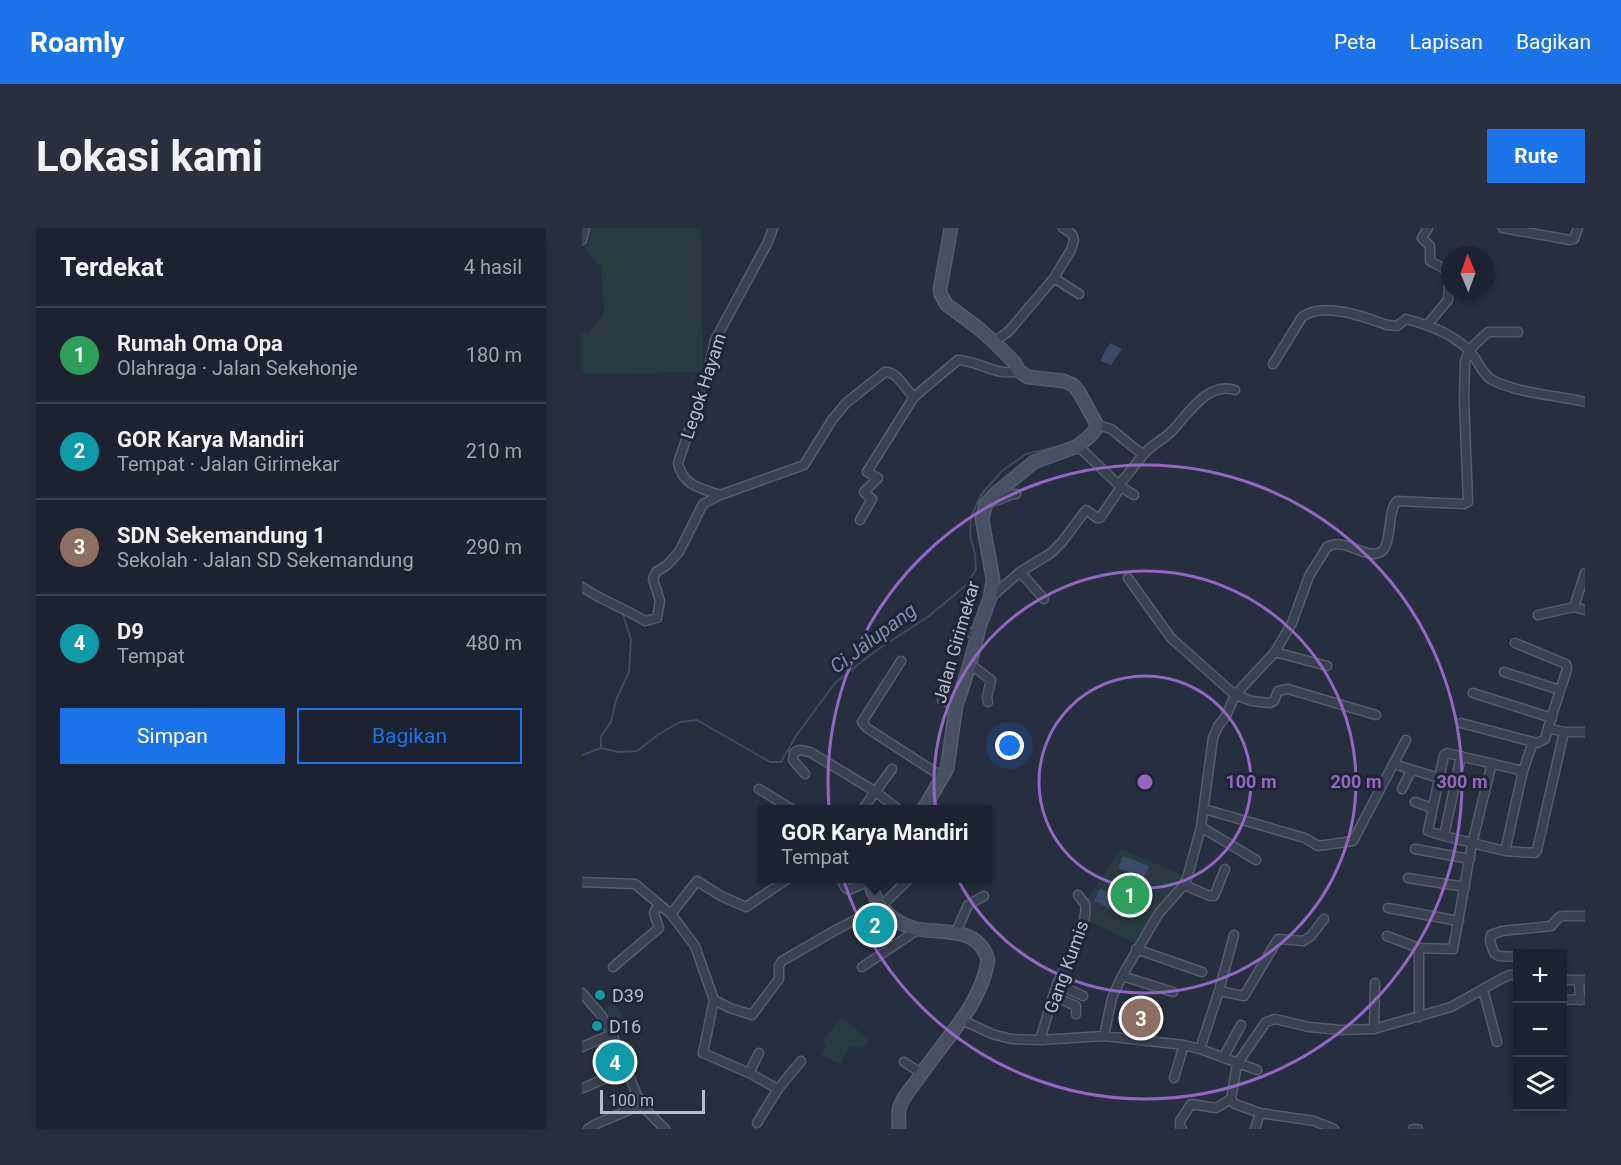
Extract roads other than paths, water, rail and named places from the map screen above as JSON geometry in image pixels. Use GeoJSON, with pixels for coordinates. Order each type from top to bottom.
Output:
{"type":"FeatureCollection","features":[{"type":"Feature","properties":{"kind":"street"},"geometry":{"type":"LineString","coordinates":[[582,240],[585,228]]}},
{"type":"Feature","properties":{"kind":"street","name":"Legok Hayam"},"geometry":{"type":"LineString","coordinates":[[720,495],[690,484],[680,473],[678,463],[706,381],[715,340],[768,242],[773,228]]}},
{"type":"Feature","properties":{"kind":"street"},"geometry":{"type":"LineString","coordinates":[[951,228],[941,278],[941,295],[947,305],[994,342],[1014,362],[1019,371],[1028,377],[1064,381],[1072,385],[1079,392],[1097,425],[1116,432],[1143,455]]}},
{"type":"Feature","properties":{"kind":"street"},"geometry":{"type":"LineString","coordinates":[[994,342],[1009,332],[1054,278],[1071,250],[1074,240],[1072,234],[1063,228]]}},
{"type":"Feature","properties":{"kind":"street"},"geometry":{"type":"LineString","coordinates":[[1428,228],[1422,238],[1430,246],[1430,261],[1450,272],[1448,300],[1428,324]]}},
{"type":"Feature","properties":{"kind":"street"},"geometry":{"type":"LineString","coordinates":[[1503,228],[1570,240],[1574,239],[1578,228]]}},
{"type":"Feature","properties":{"kind":"street"},"geometry":{"type":"LineString","coordinates":[[1054,278],[1079,294]]}},
{"type":"Feature","properties":{"kind":"street"},"geometry":{"type":"LineString","coordinates":[[1273,364],[1302,317],[1309,312],[1318,309],[1397,326],[1406,319],[1428,324],[1469,350],[1486,376],[1494,381],[1526,391],[1585,402]]}},
{"type":"Feature","properties":{"kind":"street"},"geometry":{"type":"LineString","coordinates":[[1104,1036],[1112,998],[1136,949],[1159,913],[1184,885],[1201,827],[1213,738],[1236,694],[1275,652],[1292,623],[1310,576],[1327,546],[1339,543],[1376,554],[1381,552],[1389,538],[1393,505],[1397,501],[1464,504],[1468,502],[1465,362],[1469,350],[1488,332],[1518,332]]}},
{"type":"Feature","properties":{"kind":"street"},"geometry":{"type":"LineString","coordinates":[[860,520],[872,499],[864,492],[878,478],[867,472],[914,396],[958,360],[995,372],[1019,371]]}},
{"type":"Feature","properties":{"kind":"street"},"geometry":{"type":"LineString","coordinates":[[582,587],[600,599],[627,609],[645,621],[657,618],[660,602],[653,579],[656,572],[667,565],[679,552],[703,504],[720,495],[804,465],[832,420],[846,403],[885,372],[895,375],[905,390],[914,396]]}},
{"type":"Feature","properties":{"kind":"street"},"geometry":{"type":"LineString","coordinates":[[990,598],[1020,572],[1052,553],[1086,510],[1097,518],[1101,516],[1143,455],[1171,432],[1206,396],[1216,389],[1235,390]]}},
{"type":"Feature","properties":{"kind":"street"},"geometry":{"type":"LineString","coordinates":[[989,501],[1034,462],[1078,446],[1089,438],[1097,425]]}},
{"type":"Feature","properties":{"kind":"street"},"geometry":{"type":"LineString","coordinates":[[1078,446],[1120,486],[1134,495]]}},
{"type":"Feature","properties":{"kind":"street"},"geometry":{"type":"LineString","coordinates":[[989,501],[997,501],[1016,494]]}},
{"type":"Feature","properties":{"kind":"street","name":"Jalan Girimekar"},"geometry":{"type":"LineString","coordinates":[[926,805],[944,778],[949,763],[956,706],[990,598],[993,579],[982,519],[989,501]]}},
{"type":"Feature","properties":{"kind":"street"},"geometry":{"type":"LineString","coordinates":[[1020,572],[1044,599]]}},
{"type":"Feature","properties":{"kind":"street"},"geometry":{"type":"LineString","coordinates":[[1574,607],[1585,573]]}},
{"type":"Feature","properties":{"kind":"street"},"geometry":{"type":"LineString","coordinates":[[1128,579],[1171,638],[1236,694],[1252,701],[1270,703],[1274,701],[1278,691],[1288,689],[1376,715]]}},
{"type":"Feature","properties":{"kind":"street"},"geometry":{"type":"LineString","coordinates":[[1538,615],[1574,607],[1585,610]]}},
{"type":"Feature","properties":{"kind":"street"},"geometry":{"type":"LineString","coordinates":[[961,628],[977,636]]}},
{"type":"Feature","properties":{"kind":"street"},"geometry":{"type":"LineString","coordinates":[[1461,723],[1537,743],[1543,741],[1567,669],[1565,662],[1515,644]]}},
{"type":"Feature","properties":{"kind":"street"},"geometry":{"type":"LineString","coordinates":[[1275,652],[1327,666]]}},
{"type":"Feature","properties":{"kind":"street"},"geometry":{"type":"LineString","coordinates":[[901,661],[862,722],[867,728],[944,778]]}},
{"type":"Feature","properties":{"kind":"street"},"geometry":{"type":"LineString","coordinates":[[970,664],[991,680],[988,702]]}},
{"type":"Feature","properties":{"kind":"street"},"geometry":{"type":"LineString","coordinates":[[1504,672],[1560,690]]}},
{"type":"Feature","properties":{"kind":"street"},"geometry":{"type":"LineString","coordinates":[[1473,693],[1552,718]]}},
{"type":"Feature","properties":{"kind":"street"},"geometry":{"type":"LineString","coordinates":[[942,700],[956,706]]}},
{"type":"Feature","properties":{"kind":"street"},"geometry":{"type":"LineString","coordinates":[[1548,729],[1585,732]]}},
{"type":"Feature","properties":{"kind":"street"},"geometry":{"type":"LineString","coordinates":[[1523,771],[1447,753],[1439,778],[1428,831],[1505,851],[1531,853],[1537,850],[1564,732]]}},
{"type":"Feature","properties":{"kind":"street"},"geometry":{"type":"LineString","coordinates":[[1204,808],[1305,838],[1318,846],[1353,841],[1406,740]]}},
{"type":"Feature","properties":{"kind":"street"},"geometry":{"type":"LineString","coordinates":[[1505,851],[1523,771],[1533,742]]}},
{"type":"Feature","properties":{"kind":"street"},"geometry":{"type":"LineString","coordinates":[[805,774],[793,760],[794,753],[799,750],[810,752],[876,792],[893,805]]}},
{"type":"Feature","properties":{"kind":"street"},"geometry":{"type":"LineString","coordinates":[[1444,836],[1461,756]]}},
{"type":"Feature","properties":{"kind":"street"},"geometry":{"type":"LineString","coordinates":[[1387,936],[1419,948],[1453,949],[1472,844],[1492,763]]}},
{"type":"Feature","properties":{"kind":"street"},"geometry":{"type":"LineString","coordinates":[[1400,766],[1439,778]]}},
{"type":"Feature","properties":{"kind":"street"},"geometry":{"type":"LineString","coordinates":[[866,805],[892,769]]}},
{"type":"Feature","properties":{"kind":"street"},"geometry":{"type":"LineString","coordinates":[[1402,789],[1411,771]]}},
{"type":"Feature","properties":{"kind":"street"},"geometry":{"type":"LineString","coordinates":[[759,789],[785,805]]}},
{"type":"Feature","properties":{"kind":"street"},"geometry":{"type":"LineString","coordinates":[[1415,802],[1432,808]]}},
{"type":"Feature","properties":{"kind":"street"},"geometry":{"type":"LineString","coordinates":[[1201,827],[1256,860]]}},
{"type":"Feature","properties":{"kind":"street"},"geometry":{"type":"LineString","coordinates":[[1415,849],[1470,859]]}},
{"type":"Feature","properties":{"kind":"street"},"geometry":{"type":"LineString","coordinates":[[1184,885],[1214,896],[1225,868]]}},
{"type":"Feature","properties":{"kind":"street"},"geometry":{"type":"LineString","coordinates":[[1408,878],[1464,888]]}},
{"type":"Feature","properties":{"kind":"street"},"geometry":{"type":"LineString","coordinates":[[671,914],[697,881],[745,907],[783,883]]}},
{"type":"Feature","properties":{"kind":"street"},"geometry":{"type":"LineString","coordinates":[[582,882],[635,884],[671,914],[695,946],[714,1000],[703,1053],[749,1073],[778,1089]]}},
{"type":"Feature","properties":{"kind":"street"},"geometry":{"type":"LineString","coordinates":[[844,883],[849,890],[863,883]]}},
{"type":"Feature","properties":{"kind":"street"},"geometry":{"type":"LineString","coordinates":[[871,883],[881,906],[892,918],[919,930],[956,932],[968,936],[986,954],[987,964],[979,988],[962,1020],[921,1073],[900,1105],[899,1129]]}},
{"type":"Feature","properties":{"kind":"street"},"geometry":{"type":"LineString","coordinates":[[714,1000],[742,1013],[753,1015],[779,979],[779,966],[782,961],[881,906],[906,883]]}},
{"type":"Feature","properties":{"kind":"street","name":"Gang Kumis"},"geometry":{"type":"LineString","coordinates":[[1040,1040],[1057,984],[1065,970],[1085,917],[1085,904],[1078,895]]}},
{"type":"Feature","properties":{"kind":"street"},"geometry":{"type":"LineString","coordinates":[[956,932],[968,905],[984,896]]}},
{"type":"Feature","properties":{"kind":"street"},"geometry":{"type":"LineString","coordinates":[[614,967],[659,928],[654,913],[659,904]]}},
{"type":"Feature","properties":{"kind":"street"},"geometry":{"type":"LineString","coordinates":[[1388,908],[1459,921]]}},
{"type":"Feature","properties":{"kind":"street"},"geometry":{"type":"LineString","coordinates":[[1513,957],[1499,956],[1494,953],[1490,942],[1491,935],[1502,931],[1551,926],[1563,916],[1585,916]]}},
{"type":"Feature","properties":{"kind":"street"},"geometry":{"type":"LineString","coordinates":[[1219,991],[1244,996],[1278,939],[1303,941],[1311,936],[1324,919]]}},
{"type":"Feature","properties":{"kind":"street"},"geometry":{"type":"LineString","coordinates":[[862,967],[919,930]]}},
{"type":"Feature","properties":{"kind":"street"},"geometry":{"type":"LineString","coordinates":[[1200,1049],[1234,935]]}},
{"type":"Feature","properties":{"kind":"street"},"geometry":{"type":"LineString","coordinates":[[1419,948],[1419,1017]]}},
{"type":"Feature","properties":{"kind":"street"},"geometry":{"type":"LineString","coordinates":[[1136,949],[1202,972]]}},
{"type":"Feature","properties":{"kind":"street"},"geometry":{"type":"LineString","coordinates":[[1334,1129],[1314,1121],[1260,1113],[1235,1104],[1231,1099],[1237,1064],[1266,1022],[1271,1019],[1309,1027],[1341,1030],[1374,1029],[1451,1007],[1509,975],[1513,975]]}},
{"type":"Feature","properties":{"kind":"street"},"geometry":{"type":"LineString","coordinates":[[1122,976],[1173,992]]}},
{"type":"Feature","properties":{"kind":"street"},"geometry":{"type":"LineString","coordinates":[[1567,1000],[1583,1000],[1582,980]]}},
{"type":"Feature","properties":{"kind":"street"},"geometry":{"type":"LineString","coordinates":[[1374,1029],[1375,983]]}},
{"type":"Feature","properties":{"kind":"street"},"geometry":{"type":"LineString","coordinates":[[1057,984],[1083,996]]}},
{"type":"Feature","properties":{"kind":"street"},"geometry":{"type":"LineString","coordinates":[[1483,989],[1497,1042]]}},
{"type":"Feature","properties":{"kind":"street"},"geometry":{"type":"LineString","coordinates":[[582,993],[586,1003],[601,1015],[612,1034],[641,1105],[665,1129]]}},
{"type":"Feature","properties":{"kind":"street"},"geometry":{"type":"LineString","coordinates":[[1053,996],[1076,1006],[1076,1014]]}},
{"type":"Feature","properties":{"kind":"street"},"geometry":{"type":"LineString","coordinates":[[962,1020],[993,1034],[1011,1039],[1040,1040],[1104,1036],[1184,1045],[1257,1070]]}},
{"type":"Feature","properties":{"kind":"street"},"geometry":{"type":"LineString","coordinates":[[1223,1058],[1241,1025]]}},
{"type":"Feature","properties":{"kind":"street"},"geometry":{"type":"LineString","coordinates":[[582,1047],[612,1034]]}},
{"type":"Feature","properties":{"kind":"street"},"geometry":{"type":"LineString","coordinates":[[1174,1078],[1184,1045]]}},
{"type":"Feature","properties":{"kind":"street"},"geometry":{"type":"LineString","coordinates":[[749,1073],[759,1053]]}},
{"type":"Feature","properties":{"kind":"street"},"geometry":{"type":"LineString","coordinates":[[757,1123],[778,1089],[801,1061]]}},
{"type":"Feature","properties":{"kind":"street"},"geometry":{"type":"LineString","coordinates":[[904,1062],[921,1073]]}},
{"type":"Feature","properties":{"kind":"street"},"geometry":{"type":"LineString","coordinates":[[583,1088],[627,1069]]}},
{"type":"Feature","properties":{"kind":"street"},"geometry":{"type":"LineString","coordinates":[[1182,1129],[1180,1121],[1191,1104],[1216,1108],[1231,1099]]}},
{"type":"Feature","properties":{"kind":"street"},"geometry":{"type":"LineString","coordinates":[[588,1129],[641,1105]]}},
{"type":"Feature","properties":{"kind":"street"},"geometry":{"type":"LineString","coordinates":[[1255,1129],[1260,1113]]}},
{"type":"Feature","properties":{"kind":"street"},"geometry":{"type":"LineString","coordinates":[[1413,1129],[1418,1129]]}},
{"type":"Feature","properties":{"kind":"water"},"geometry":{"type":"Polygon","coordinates":[[[1110,343],[1122,349],[1111,365],[1100,361],[1110,343]]]}},
{"type":"Feature","properties":{"kind":"water"},"geometry":{"type":"Polygon","coordinates":[[[1123,856],[1149,866],[1144,878],[1118,868],[1123,856]]]}},
{"type":"Feature","properties":{"kind":"water"},"geometry":{"type":"Polygon","coordinates":[[[1100,888],[1140,906],[1133,920],[1094,901],[1100,888]]]}},
{"type":"Feature","properties":{"kind":"waterway","name":"Ci Jalupang"},"geometry":{"type":"LineString","coordinates":[[582,755],[601,748],[618,752],[637,751],[680,722],[697,720],[770,762],[781,762],[796,736],[835,683],[874,652],[929,616],[965,586],[976,570],[970,536],[971,517],[981,495],[1002,471],[1026,454],[1069,444],[1089,429]]}},
{"type":"Feature","properties":{"kind":"waterway"},"geometry":{"type":"LineString","coordinates":[[601,747],[601,736],[611,722],[616,700],[629,672],[631,640],[622,611]]}},
{"type":"Feature","properties":{"kind":"place","name":"Rumah Oma Opa"},"geometry":{"type":"Point","coordinates":[1130,895]}},
{"type":"Feature","properties":{"kind":"place","name":"GOR Karya Mandiri"},"geometry":{"type":"Point","coordinates":[875,925]}},
{"type":"Feature","properties":{"kind":"place","name":"D39"},"geometry":{"type":"Point","coordinates":[600,995]}},
{"type":"Feature","properties":{"kind":"place","name":"SDN Sekemandung 1"},"geometry":{"type":"Point","coordinates":[1141,1018]}},
{"type":"Feature","properties":{"kind":"place","name":"D16"},"geometry":{"type":"Point","coordinates":[597,1026]}},
{"type":"Feature","properties":{"kind":"place","name":"D9"},"geometry":{"type":"Point","coordinates":[615,1062]}}]}
